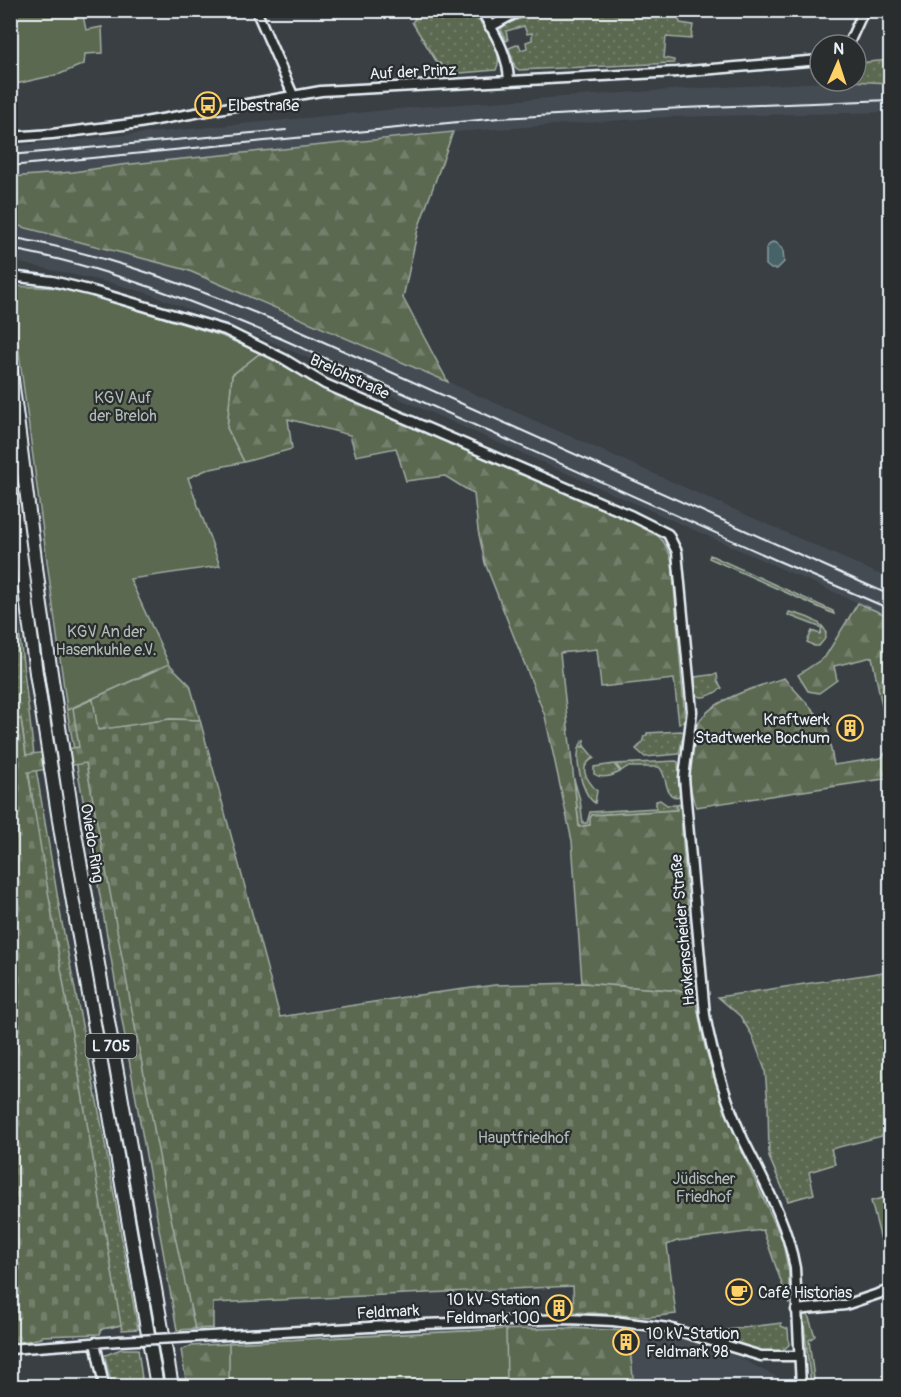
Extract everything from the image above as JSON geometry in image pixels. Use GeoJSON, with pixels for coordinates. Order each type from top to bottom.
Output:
{"type":"FeatureCollection","features":[{"type":"Feature","properties":{"kind":"highway","name":"Oviedo-Ring"},"geometry":{"type":"LineString","coordinates":[[10,364],[41,606],[72,817],[172,1386]]}},
{"type":"Feature","properties":{"kind":"highway","name":"Oviedo-Ring"},"geometry":{"type":"LineString","coordinates":[[10,476],[36,673],[59,822],[157,1386]]}},
{"type":"Feature","properties":{"kind":"street"},"geometry":{"type":"LineString","coordinates":[[256,10],[293,94]]}},
{"type":"Feature","properties":{"kind":"street"},"geometry":{"type":"LineString","coordinates":[[481,10],[506,56],[509,81]]}},
{"type":"Feature","properties":{"kind":"street"},"geometry":{"type":"LineString","coordinates":[[490,27],[521,10]]}},
{"type":"Feature","properties":{"kind":"street"},"geometry":{"type":"LineString","coordinates":[[853,33],[864,10]]}},
{"type":"Feature","properties":{"kind":"street","name":"Auf der Prinz"},"geometry":{"type":"LineString","coordinates":[[10,137],[139,123],[293,94],[321,91],[677,72],[808,61]]}},
{"type":"Feature","properties":{"kind":"street","name":"Brelohstraße"},"geometry":{"type":"LineString","coordinates":[[10,276],[51,281],[93,291],[225,330],[284,359],[325,384],[632,516],[668,534]]}},
{"type":"Feature","properties":{"kind":"street","name":"Havkenscheider Straße"},"geometry":{"type":"LineString","coordinates":[[668,534],[676,552],[692,711],[684,778],[705,1015],[710,1043],[742,1136],[788,1238],[795,1268],[801,1386]]}},
{"type":"Feature","properties":{"kind":"street"},"geometry":{"type":"LineString","coordinates":[[796,1310],[845,1305],[891,1290]]}},
{"type":"Feature","properties":{"kind":"street","name":"Feldmark"},"geometry":{"type":"LineString","coordinates":[[10,1349],[95,1342],[404,1325],[568,1319],[613,1321],[669,1328],[761,1356],[799,1356]]}},
{"type":"Feature","properties":{"kind":"street"},"geometry":{"type":"LineString","coordinates":[[95,1342],[104,1386]]}},
{"type":"Feature","properties":{"kind":"shaded area"},"geometry":{"type":"Polygon","coordinates":[[[868,81],[890,81],[890,112],[667,117],[453,132],[11,177],[10,146],[430,106],[808,83],[808,93],[868,93],[868,81]]]}},
{"type":"Feature","properties":{"kind":"shaded area"},"geometry":{"type":"Polygon","coordinates":[[[10,224],[187,270],[448,382],[890,579],[890,617],[272,342],[150,294],[11,261],[10,224]]]}},
{"type":"Feature","properties":{"kind":"shaded area"},"geometry":{"type":"Polygon","coordinates":[[[571,1328],[628,1331],[687,1340],[736,1356],[794,1386],[507,1386],[571,1328]]]}},
{"type":"Feature","properties":{"kind":"green space"},"geometry":{"type":"Polygon","coordinates":[[[575,10],[677,11],[680,23],[693,25],[691,39],[666,37],[664,58],[674,60],[674,63],[519,70],[515,67],[509,48],[519,44],[521,50],[527,48],[526,42],[532,40],[532,33],[527,34],[524,26],[506,31],[508,40],[506,41],[501,29],[506,24],[541,11],[548,11],[550,15],[575,10]]]}},
{"type":"Feature","properties":{"kind":"green space"},"geometry":{"type":"Polygon","coordinates":[[[10,11],[82,11],[86,30],[102,27],[103,53],[85,54],[84,64],[60,74],[11,85],[10,11]]]}},
{"type":"Feature","properties":{"kind":"green space"},"geometry":{"type":"Polygon","coordinates":[[[411,11],[472,11],[492,39],[498,55],[496,70],[449,74],[440,63],[438,64],[412,22],[415,19],[411,11]]]}},
{"type":"Feature","properties":{"kind":"green space"},"geometry":{"type":"Polygon","coordinates":[[[890,60],[890,83],[868,82],[868,62],[890,60]]]}},
{"type":"Feature","properties":{"kind":"green space"},"geometry":{"type":"Polygon","coordinates":[[[453,132],[418,229],[403,298],[448,382],[187,270],[11,224],[11,177],[453,132]]]}},
{"type":"Feature","properties":{"kind":"green space","name":"KGV Auf der Breloh"},"geometry":{"type":"Polygon","coordinates":[[[10,286],[66,288],[222,336],[260,353],[232,375],[227,428],[244,462],[206,470],[188,478],[220,566],[130,579],[169,664],[67,710],[10,286]]]}},
{"type":"Feature","properties":{"kind":"green space"},"geometry":{"type":"Polygon","coordinates":[[[260,353],[316,383],[637,523],[656,534],[664,542],[672,562],[685,720],[679,724],[674,679],[601,687],[597,649],[560,653],[579,827],[590,825],[592,815],[677,810],[677,805],[680,804],[694,992],[582,983],[572,841],[545,716],[485,563],[474,494],[445,476],[406,481],[396,448],[356,456],[350,435],[288,419],[292,449],[244,462],[227,428],[232,375],[260,353]]]}},
{"type":"Feature","properties":{"kind":"green space"},"geometry":{"type":"Polygon","coordinates":[[[10,555],[35,763],[62,923],[138,1329],[122,1330],[121,1325],[108,1328],[21,719],[11,720],[13,702],[10,696],[10,555]]]}},
{"type":"Feature","properties":{"kind":"green space"},"geometry":{"type":"Polygon","coordinates":[[[710,555],[833,611],[834,614],[709,558],[710,555]]]}},
{"type":"Feature","properties":{"kind":"green space"},"geometry":{"type":"Polygon","coordinates":[[[858,603],[890,617],[890,745],[872,657],[834,666],[837,680],[819,693],[808,691],[798,675],[825,657],[858,603]]]}},
{"type":"Feature","properties":{"kind":"green space"},"geometry":{"type":"Polygon","coordinates":[[[789,612],[813,620],[824,628],[825,638],[819,646],[807,642],[812,631],[820,634],[822,628],[788,615],[789,612]]]}},
{"type":"Feature","properties":{"kind":"green space"},"geometry":{"type":"Polygon","coordinates":[[[169,664],[190,685],[200,720],[170,719],[104,730],[213,1328],[177,1330],[67,710],[169,664]]]}},
{"type":"Feature","properties":{"kind":"green space"},"geometry":{"type":"Polygon","coordinates":[[[717,674],[722,688],[705,697],[697,695],[694,685],[695,677],[717,674]]]}},
{"type":"Feature","properties":{"kind":"green space"},"geometry":{"type":"Polygon","coordinates":[[[784,678],[826,724],[834,765],[881,758],[890,748],[890,778],[696,807],[690,781],[690,767],[694,737],[699,722],[705,714],[725,700],[784,678]]]}},
{"type":"Feature","properties":{"kind":"green space","name":"Hauptfriedhof"},"geometry":{"type":"Polygon","coordinates":[[[93,699],[98,730],[170,719],[200,720],[280,1017],[495,985],[582,983],[694,992],[705,1047],[716,1082],[742,1152],[782,1239],[789,1273],[789,1304],[763,1230],[677,1241],[667,1245],[676,1314],[649,1317],[574,1312],[573,1286],[213,1303],[213,1328],[195,1329],[168,1204],[86,763],[28,772],[121,1325],[102,1329],[100,1334],[42,1336],[42,1338],[11,1344],[11,720],[21,719],[26,755],[79,747],[73,708],[93,699]]]}},
{"type":"Feature","properties":{"kind":"green space"},"geometry":{"type":"Polygon","coordinates":[[[684,732],[679,754],[645,757],[636,749],[647,733],[684,732]]]}},
{"type":"Feature","properties":{"kind":"green space"},"geometry":{"type":"Polygon","coordinates":[[[584,740],[584,746],[581,747],[585,747],[594,758],[586,766],[585,774],[597,791],[595,803],[586,791],[579,772],[578,753],[584,740]]]}},
{"type":"Feature","properties":{"kind":"green space"},"geometry":{"type":"Polygon","coordinates":[[[678,762],[680,796],[675,797],[671,795],[659,767],[627,767],[621,771],[616,764],[678,762]]]}},
{"type":"Feature","properties":{"kind":"green space"},"geometry":{"type":"Polygon","coordinates":[[[614,764],[620,772],[607,776],[594,774],[594,767],[614,764]]]}},
{"type":"Feature","properties":{"kind":"green space"},"geometry":{"type":"Polygon","coordinates":[[[574,779],[583,823],[587,823],[590,812],[656,808],[656,801],[660,800],[667,805],[677,805],[677,810],[592,815],[591,825],[579,827],[574,779]]]}},
{"type":"Feature","properties":{"kind":"green space"},"geometry":{"type":"Polygon","coordinates":[[[890,971],[890,1134],[831,1149],[835,1164],[809,1172],[814,1194],[788,1201],[769,1157],[765,1070],[752,1035],[740,1016],[718,997],[890,971]]]}},
{"type":"Feature","properties":{"kind":"green space"},"geometry":{"type":"Polygon","coordinates":[[[890,1196],[890,1275],[871,1201],[890,1196]]]}},
{"type":"Feature","properties":{"kind":"green space"},"geometry":{"type":"Polygon","coordinates":[[[803,1315],[808,1315],[815,1336],[809,1340],[815,1386],[811,1386],[803,1315]]]}},
{"type":"Feature","properties":{"kind":"green space"},"geometry":{"type":"Polygon","coordinates":[[[781,1323],[781,1326],[788,1329],[789,1345],[783,1350],[784,1352],[760,1351],[722,1337],[723,1332],[727,1330],[781,1323]]]}},
{"type":"Feature","properties":{"kind":"green space"},"geometry":{"type":"Polygon","coordinates":[[[571,1328],[628,1331],[634,1386],[187,1386],[181,1350],[191,1346],[334,1337],[571,1328]]]}},
{"type":"Feature","properties":{"kind":"green space"},"geometry":{"type":"Polygon","coordinates":[[[506,1329],[507,1386],[229,1386],[229,1343],[506,1329]]]}},
{"type":"Feature","properties":{"kind":"green space"},"geometry":{"type":"Polygon","coordinates":[[[121,1349],[138,1349],[143,1386],[110,1386],[103,1356],[121,1349]]]}},
{"type":"Feature","properties":{"kind":"water"},"geometry":{"type":"Polygon","coordinates":[[[772,242],[777,243],[783,250],[784,262],[777,269],[771,269],[766,265],[766,248],[772,242]]]}},
{"type":"Feature","properties":{"kind":"waterway"},"geometry":{"type":"LineString","coordinates":[[105,1358],[112,1386]]}},
{"type":"Feature","properties":{"kind":"railway"},"geometry":{"type":"LineString","coordinates":[[10,166],[499,118],[890,100]]}},
{"type":"Feature","properties":{"kind":"railway"},"geometry":{"type":"LineString","coordinates":[[10,155],[286,130]]}},
{"type":"Feature","properties":{"kind":"railway"},"geometry":{"type":"LineString","coordinates":[[10,237],[82,253],[152,274],[288,326],[890,595]]}},
{"type":"Feature","properties":{"kind":"railway"},"geometry":{"type":"LineString","coordinates":[[10,249],[115,275],[249,325],[890,609]]}},
{"type":"Feature","properties":{"kind":"place","name":"Elbestraße"},"geometry":{"type":"Point","coordinates":[208,105]}},
{"type":"Feature","properties":{"kind":"place","name":"Kraftwerk Stadtwerke Bochum"},"geometry":{"type":"Point","coordinates":[850,728]}},
{"type":"Feature","properties":{"kind":"place","name":"Café Historias"},"geometry":{"type":"Point","coordinates":[739,1292]}},
{"type":"Feature","properties":{"kind":"place","name":"10 kV-Station Feldmark 100"},"geometry":{"type":"Point","coordinates":[559,1308]}},
{"type":"Feature","properties":{"kind":"place","name":"10 kV-Station Feldmark 98"},"geometry":{"type":"Point","coordinates":[626,1342]}},
{"type":"Feature","properties":{"kind":"park label","name":"KGV An der Hasenkuhle e.V."},"geometry":{"type":"Point","coordinates":[106,640]}},
{"type":"Feature","properties":{"kind":"park label","name":"Jüdischer Friedhof"},"geometry":{"type":"Point","coordinates":[704,1187]}}]}
